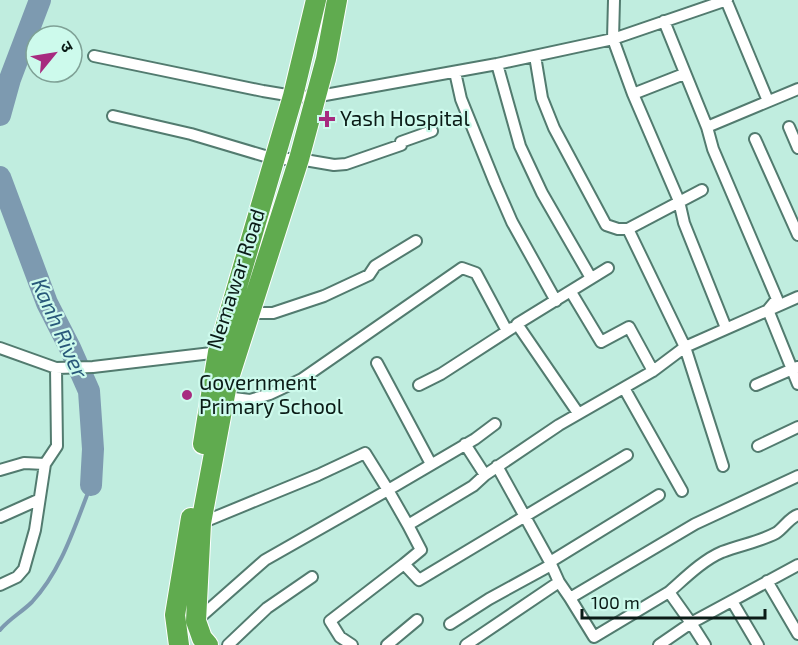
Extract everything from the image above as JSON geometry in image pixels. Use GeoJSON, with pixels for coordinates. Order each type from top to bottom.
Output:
{"type":"FeatureCollection","features":[{"type":"Feature","properties":{"kind":"highway"},"geometry":{"type":"LineString","coordinates":[[179,645],[175,615],[218,352],[293,96],[316,0]]}},
{"type":"Feature","properties":{"kind":"highway","name":"Nemawar Road"},"geometry":{"type":"LineString","coordinates":[[208,645],[202,638],[196,621],[201,523],[225,397],[238,349],[300,159],[314,97],[326,59],[337,0]]}},
{"type":"Feature","properties":{"kind":"street"},"geometry":{"type":"LineString","coordinates":[[614,0],[613,39],[633,94],[679,201],[684,223],[726,328]]}},
{"type":"Feature","properties":{"kind":"street"},"geometry":{"type":"LineString","coordinates":[[94,56],[293,96],[314,97],[497,64],[613,39],[726,0],[768,101]]}},
{"type":"Feature","properties":{"kind":"street"},"geometry":{"type":"LineString","coordinates":[[664,21],[707,128],[713,149],[777,299],[768,310]]}},
{"type":"Feature","properties":{"kind":"street"},"geometry":{"type":"LineString","coordinates":[[535,56],[542,98],[564,148],[606,225],[628,229],[702,190]]}},
{"type":"Feature","properties":{"kind":"street"},"geometry":{"type":"LineString","coordinates":[[497,64],[520,146],[542,193],[591,278]]}},
{"type":"Feature","properties":{"kind":"street"},"geometry":{"type":"LineString","coordinates":[[455,72],[461,99],[512,222],[556,301]]}},
{"type":"Feature","properties":{"kind":"street"},"geometry":{"type":"LineString","coordinates":[[633,94],[684,74]]}},
{"type":"Feature","properties":{"kind":"street"},"geometry":{"type":"LineString","coordinates":[[707,128],[798,89]]}},
{"type":"Feature","properties":{"kind":"street"},"geometry":{"type":"LineString","coordinates":[[113,116],[191,134],[275,159],[300,159],[334,165],[346,164],[383,152],[401,145],[401,142],[432,131]]}},
{"type":"Feature","properties":{"kind":"street"},"geometry":{"type":"LineString","coordinates":[[789,127],[798,148]]}},
{"type":"Feature","properties":{"kind":"street"},"geometry":{"type":"LineString","coordinates":[[755,140],[798,235]]}},
{"type":"Feature","properties":{"kind":"street"},"geometry":{"type":"LineString","coordinates":[[628,229],[685,347],[723,466]]}},
{"type":"Feature","properties":{"kind":"street"},"geometry":{"type":"LineString","coordinates":[[250,313],[273,313],[324,296],[369,275],[375,266],[416,241]]}},
{"type":"Feature","properties":{"kind":"street"},"geometry":{"type":"LineString","coordinates":[[225,397],[250,400],[270,394],[302,379],[462,268],[476,273],[507,331]]}},
{"type":"Feature","properties":{"kind":"street"},"geometry":{"type":"LineString","coordinates":[[419,386],[608,268]]}},
{"type":"Feature","properties":{"kind":"street"},"geometry":{"type":"LineString","coordinates":[[571,292],[601,342],[629,327],[653,371]]}},
{"type":"Feature","properties":{"kind":"street"},"geometry":{"type":"LineString","coordinates":[[408,525],[473,486],[497,466],[578,413],[653,371],[685,347],[798,297]]}},
{"type":"Feature","properties":{"kind":"street"},"geometry":{"type":"LineString","coordinates":[[768,310],[795,368],[798,384]]}},
{"type":"Feature","properties":{"kind":"street"},"geometry":{"type":"LineString","coordinates":[[518,324],[578,413]]}},
{"type":"Feature","properties":{"kind":"street"},"geometry":{"type":"LineString","coordinates":[[0,348],[56,368],[93,367],[238,349]]}},
{"type":"Feature","properties":{"kind":"street"},"geometry":{"type":"LineString","coordinates":[[377,363],[431,464]]}},
{"type":"Feature","properties":{"kind":"street"},"geometry":{"type":"LineString","coordinates":[[0,585],[17,577],[24,569],[35,530],[45,464],[57,446],[56,368]]}},
{"type":"Feature","properties":{"kind":"street"},"geometry":{"type":"LineString","coordinates":[[756,385],[795,368]]}},
{"type":"Feature","properties":{"kind":"street"},"geometry":{"type":"LineString","coordinates":[[624,388],[682,491]]}},
{"type":"Feature","properties":{"kind":"street"},"geometry":{"type":"LineString","coordinates":[[196,621],[265,560],[388,490],[495,424]]}},
{"type":"Feature","properties":{"kind":"street"},"geometry":{"type":"LineString","coordinates":[[758,446],[798,427]]}},
{"type":"Feature","properties":{"kind":"street"},"geometry":{"type":"LineString","coordinates":[[465,444],[485,475]]}},
{"type":"Feature","properties":{"kind":"street"},"geometry":{"type":"LineString","coordinates":[[201,523],[318,476],[365,453],[421,550],[330,621],[340,637],[352,645]]}},
{"type":"Feature","properties":{"kind":"street"},"geometry":{"type":"LineString","coordinates":[[404,564],[419,580],[627,455]]}},
{"type":"Feature","properties":{"kind":"street"},"geometry":{"type":"LineString","coordinates":[[0,470],[24,463],[45,464]]}},
{"type":"Feature","properties":{"kind":"street"},"geometry":{"type":"LineString","coordinates":[[497,466],[559,582],[594,637],[669,592],[704,562],[722,553],[762,540],[798,515]]}},
{"type":"Feature","properties":{"kind":"street"},"geometry":{"type":"LineString","coordinates":[[570,598],[695,524],[798,476]]}},
{"type":"Feature","properties":{"kind":"street"},"geometry":{"type":"LineString","coordinates":[[450,624],[659,495]]}},
{"type":"Feature","properties":{"kind":"street"},"geometry":{"type":"LineString","coordinates":[[0,517],[38,500]]}},
{"type":"Feature","properties":{"kind":"street"},"geometry":{"type":"LineString","coordinates":[[658,645],[691,623],[798,565]]}},
{"type":"Feature","properties":{"kind":"street"},"geometry":{"type":"LineString","coordinates":[[228,645],[267,608],[312,577]]}},
{"type":"Feature","properties":{"kind":"street"},"geometry":{"type":"LineString","coordinates":[[767,581],[798,634]]}},
{"type":"Feature","properties":{"kind":"street"},"geometry":{"type":"LineString","coordinates":[[466,645],[559,582]]}},
{"type":"Feature","properties":{"kind":"street"},"geometry":{"type":"LineString","coordinates":[[669,592],[705,645]]}},
{"type":"Feature","properties":{"kind":"street"},"geometry":{"type":"LineString","coordinates":[[732,601],[758,645]]}},
{"type":"Feature","properties":{"kind":"street"},"geometry":{"type":"LineString","coordinates":[[387,645],[417,620]]}},
{"type":"Feature","properties":{"kind":"waterway","name":"Kanh River"},"geometry":{"type":"LineString","coordinates":[[0,115],[10,79],[40,0]]}},
{"type":"Feature","properties":{"kind":"waterway","name":"Kanh River"},"geometry":{"type":"LineString","coordinates":[[0,177],[47,303],[89,391],[93,449],[91,485]]}},
{"type":"Feature","properties":{"kind":"waterway"},"geometry":{"type":"LineString","coordinates":[[0,630],[32,602],[52,576],[67,546],[91,485]]}},
{"type":"Feature","properties":{"kind":"place","name":"Yash Hospital"},"geometry":{"type":"Point","coordinates":[327,119]}},
{"type":"Feature","properties":{"kind":"place","name":"Government Primary School"},"geometry":{"type":"Point","coordinates":[187,395]}}]}
